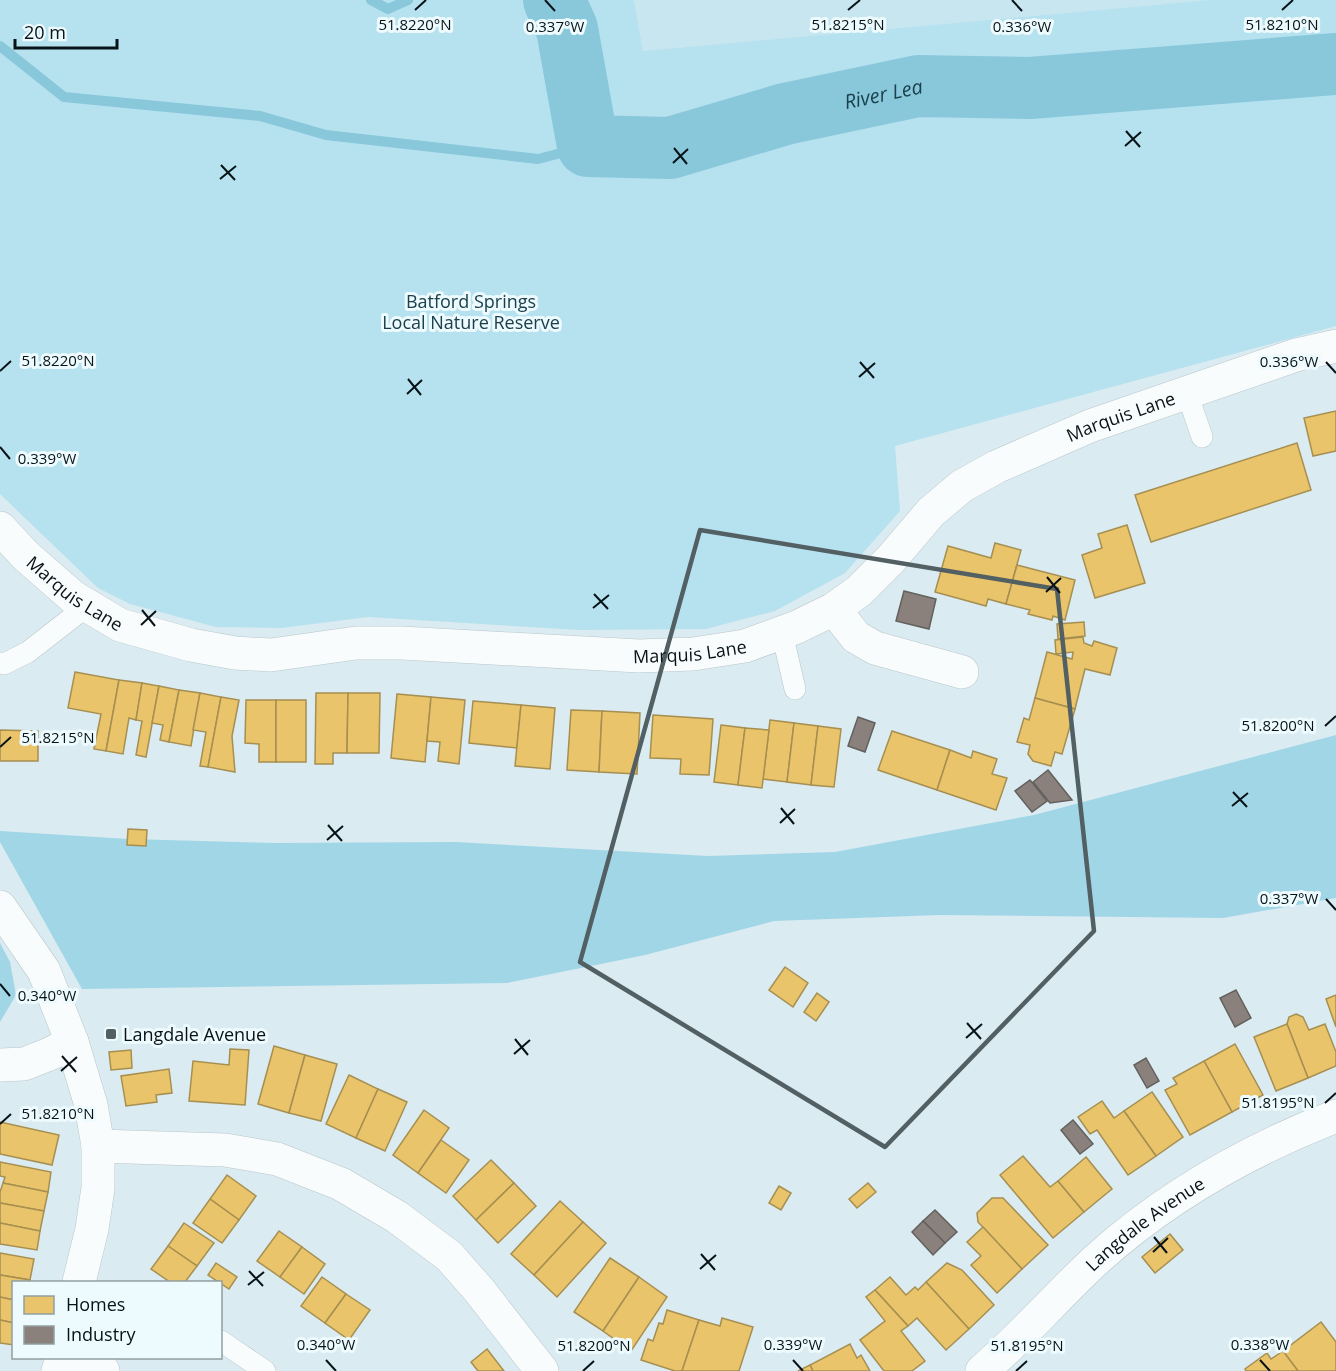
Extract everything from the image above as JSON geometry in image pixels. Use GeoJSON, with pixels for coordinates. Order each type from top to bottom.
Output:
{"type":"FeatureCollection","features":[{"type":"Feature","properties":{"kind":"street","name":"Marquis Lane"},"geometry":{"type":"LineString","coordinates":[[0,528],[34,563],[73,597],[87,606],[120,624],[190,645],[235,653],[270,655],[356,643],[402,643],[639,656],[693,654],[745,646],[782,633],[834,609],[859,591],[891,560],[931,512],[962,486],[996,467],[1090,426],[1296,355],[1336,346]]}},
{"type":"Feature","properties":{"kind":"street"},"geometry":{"type":"LineString","coordinates":[[834,609],[856,637],[875,648],[962,672]]}},
{"type":"Feature","properties":{"kind":"street"},"geometry":{"type":"LineString","coordinates":[[0,907],[44,971],[72,1042],[91,1105],[98,1146],[98,1188],[92,1229],[79,1281]]}},
{"type":"Feature","properties":{"kind":"street"},"geometry":{"type":"LineString","coordinates":[[0,1065],[24,1064],[72,1042]]}},
{"type":"Feature","properties":{"kind":"street","name":"Langdale Avenue"},"geometry":{"type":"LineString","coordinates":[[982,1371],[1098,1259],[1162,1207],[1218,1171],[1293,1133],[1336,1116]]}},
{"type":"Feature","properties":{"kind":"street"},"geometry":{"type":"LineString","coordinates":[[98,1146],[156,1146],[225,1150],[277,1159],[340,1184],[397,1217],[449,1256],[479,1290],[542,1371]]}},
{"type":"Feature","properties":{"kind":"street"},"geometry":{"type":"LineString","coordinates":[[70,1359],[103,1371]]}},
{"type":"Feature","properties":{"kind":"lane"},"geometry":{"type":"LineString","coordinates":[[1187,393],[1202,437]]}},
{"type":"Feature","properties":{"kind":"lane"},"geometry":{"type":"LineString","coordinates":[[0,663],[4,664],[28,652],[87,606]]}},
{"type":"Feature","properties":{"kind":"lane"},"geometry":{"type":"LineString","coordinates":[[782,633],[795,689]]}},
{"type":"Feature","properties":{"kind":"lane"},"geometry":{"type":"LineString","coordinates":[[222,1342],[265,1371]]}},
{"type":"Feature","properties":{"kind":"highlighted area"},"geometry":{"type":"Polygon","coordinates":[[[700,530],[1057,589],[1094,931],[885,1147],[580,962],[700,530]]]}},
{"type":"Feature","properties":{"kind":"shaded area"},"geometry":{"type":"Polygon","coordinates":[[[634,0],[1211,0],[643,51],[634,0]]]}},
{"type":"Feature","properties":{"kind":"shaded area"},"geometry":{"type":"Polygon","coordinates":[[[1336,735],[1336,898],[1223,918],[939,915],[774,921],[645,955],[507,983],[82,989],[0,842],[0,831],[128,839],[274,843],[455,842],[708,856],[835,852],[1034,815],[1336,735]]]}},
{"type":"Feature","properties":{"kind":"shaded area"},"geometry":{"type":"Polygon","coordinates":[[[0,943],[10,962],[16,995],[0,1022],[0,943]]]}},
{"type":"Feature","properties":{"kind":"green space","name":"Batford Springs Local Nature Reserve"},"geometry":{"type":"Polygon","coordinates":[[[0,0],[634,0],[643,51],[1210,0],[1336,0],[1336,326],[895,446],[900,511],[845,573],[775,611],[706,629],[579,630],[368,617],[281,628],[216,627],[130,604],[98,588],[0,494],[0,0]]]}},
{"type":"Feature","properties":{"kind":"building: Homes"},"geometry":{"type":"Polygon","coordinates":[[[1336,411],[1336,451],[1313,456],[1304,418],[1336,411]]]}},
{"type":"Feature","properties":{"kind":"building: Homes"},"geometry":{"type":"Polygon","coordinates":[[[1297,443],[1311,490],[1151,542],[1135,495],[1297,443]]]}},
{"type":"Feature","properties":{"kind":"building: Homes"},"geometry":{"type":"Polygon","coordinates":[[[1127,525],[1145,583],[1095,598],[1082,555],[1102,548],[1098,534],[1127,525]]]}},
{"type":"Feature","properties":{"kind":"building: Homes"},"geometry":{"type":"Polygon","coordinates":[[[995,543],[1021,550],[1006,604],[988,599],[986,606],[935,592],[948,546],[991,558],[995,543]]]}},
{"type":"Feature","properties":{"kind":"building: Homes"},"geometry":{"type":"Polygon","coordinates":[[[1017,565],[1075,580],[1065,620],[1053,616],[1052,620],[1028,614],[1030,610],[1006,604],[1017,565]]]}},
{"type":"Feature","properties":{"kind":"building: Homes"},"geometry":{"type":"Polygon","coordinates":[[[1084,622],[1085,636],[1058,639],[1057,624],[1084,622]]]}},
{"type":"Feature","properties":{"kind":"building: Homes"},"geometry":{"type":"Polygon","coordinates":[[[1083,637],[1084,643],[1092,646],[1094,641],[1117,648],[1110,675],[1085,669],[1075,709],[1035,698],[1047,652],[1072,659],[1073,652],[1056,654],[1055,640],[1083,637]]]}},
{"type":"Feature","properties":{"kind":"building: Homes"},"geometry":{"type":"Polygon","coordinates":[[[75,672],[119,680],[106,751],[94,749],[101,714],[68,708],[75,672]]]}},
{"type":"Feature","properties":{"kind":"building: Homes"},"geometry":{"type":"Polygon","coordinates":[[[119,680],[142,683],[136,720],[129,718],[123,754],[106,751],[119,680]]]}},
{"type":"Feature","properties":{"kind":"building: Homes"},"geometry":{"type":"Polygon","coordinates":[[[142,683],[159,686],[146,757],[136,755],[142,721],[136,720],[142,683]]]}},
{"type":"Feature","properties":{"kind":"building: Homes"},"geometry":{"type":"Polygon","coordinates":[[[159,686],[179,690],[169,742],[160,740],[163,725],[152,723],[159,686]]]}},
{"type":"Feature","properties":{"kind":"building: Homes"},"geometry":{"type":"Polygon","coordinates":[[[179,690],[200,693],[191,746],[169,742],[179,690]]]}},
{"type":"Feature","properties":{"kind":"building: Homes"},"geometry":{"type":"Polygon","coordinates":[[[200,693],[221,697],[208,767],[200,766],[206,732],[193,730],[200,693]]]}},
{"type":"Feature","properties":{"kind":"building: Homes"},"geometry":{"type":"Polygon","coordinates":[[[316,693],[348,693],[347,753],[333,753],[333,764],[315,764],[316,693]]]}},
{"type":"Feature","properties":{"kind":"building: Homes"},"geometry":{"type":"Polygon","coordinates":[[[348,693],[380,693],[379,753],[347,753],[348,693]]]}},
{"type":"Feature","properties":{"kind":"building: Homes"},"geometry":{"type":"Polygon","coordinates":[[[397,694],[431,697],[425,762],[391,758],[397,694]]]}},
{"type":"Feature","properties":{"kind":"building: Homes"},"geometry":{"type":"Polygon","coordinates":[[[221,697],[239,700],[232,736],[235,772],[208,767],[221,697]]]}},
{"type":"Feature","properties":{"kind":"building: Homes"},"geometry":{"type":"Polygon","coordinates":[[[431,697],[465,700],[459,764],[438,761],[440,742],[427,741],[431,697]]]}},
{"type":"Feature","properties":{"kind":"building: Homes"},"geometry":{"type":"Polygon","coordinates":[[[1035,698],[1075,709],[1062,754],[1055,752],[1051,766],[1033,761],[1028,754],[1030,745],[1017,742],[1024,718],[1029,720],[1035,698]]]}},
{"type":"Feature","properties":{"kind":"building: Homes"},"geometry":{"type":"Polygon","coordinates":[[[246,700],[276,700],[276,762],[259,762],[259,744],[245,743],[246,700]]]}},
{"type":"Feature","properties":{"kind":"building: Homes"},"geometry":{"type":"Polygon","coordinates":[[[276,700],[306,700],[306,762],[276,762],[276,700]]]}},
{"type":"Feature","properties":{"kind":"building: Homes"},"geometry":{"type":"Polygon","coordinates":[[[473,701],[521,705],[517,748],[469,743],[473,701]]]}},
{"type":"Feature","properties":{"kind":"building: Homes"},"geometry":{"type":"Polygon","coordinates":[[[521,705],[555,708],[550,769],[515,766],[521,705]]]}},
{"type":"Feature","properties":{"kind":"building: Homes"},"geometry":{"type":"Polygon","coordinates":[[[571,710],[602,711],[599,772],[567,770],[571,710]]]}},
{"type":"Feature","properties":{"kind":"building: Homes"},"geometry":{"type":"Polygon","coordinates":[[[602,711],[640,713],[637,774],[599,772],[602,711]]]}},
{"type":"Feature","properties":{"kind":"building: Homes"},"geometry":{"type":"Polygon","coordinates":[[[653,715],[713,719],[709,775],[680,774],[681,759],[650,758],[653,715]]]}},
{"type":"Feature","properties":{"kind":"building: Homes"},"geometry":{"type":"Polygon","coordinates":[[[770,720],[794,723],[787,782],[763,779],[770,720]]]}},
{"type":"Feature","properties":{"kind":"building: Homes"},"geometry":{"type":"Polygon","coordinates":[[[794,723],[818,726],[811,785],[787,782],[794,723]]]}},
{"type":"Feature","properties":{"kind":"building: Homes"},"geometry":{"type":"Polygon","coordinates":[[[721,725],[745,728],[738,785],[714,782],[721,725]]]}},
{"type":"Feature","properties":{"kind":"building: Homes"},"geometry":{"type":"Polygon","coordinates":[[[818,726],[841,729],[834,787],[811,785],[818,726]]]}},
{"type":"Feature","properties":{"kind":"building: Homes"},"geometry":{"type":"Polygon","coordinates":[[[745,728],[769,730],[762,788],[738,785],[745,728]]]}},
{"type":"Feature","properties":{"kind":"building: Homes"},"geometry":{"type":"Polygon","coordinates":[[[0,730],[38,731],[38,761],[0,761],[0,730]]]}},
{"type":"Feature","properties":{"kind":"building: Homes"},"geometry":{"type":"Polygon","coordinates":[[[892,731],[950,750],[937,790],[878,770],[892,731]]]}},
{"type":"Feature","properties":{"kind":"building: Homes"},"geometry":{"type":"Polygon","coordinates":[[[950,750],[971,758],[973,751],[997,759],[992,774],[1007,778],[996,810],[937,790],[950,750]]]}},
{"type":"Feature","properties":{"kind":"building: Homes"},"geometry":{"type":"Polygon","coordinates":[[[128,829],[147,830],[146,846],[127,845],[128,829]]]}},
{"type":"Feature","properties":{"kind":"building: Homes"},"geometry":{"type":"Polygon","coordinates":[[[785,967],[808,983],[793,1007],[769,990],[785,967]]]}},
{"type":"Feature","properties":{"kind":"building: Homes"},"geometry":{"type":"Polygon","coordinates":[[[817,993],[829,1002],[816,1021],[804,1012],[817,993]]]}},
{"type":"Feature","properties":{"kind":"building: Homes"},"geometry":{"type":"Polygon","coordinates":[[[1336,995],[1336,1027],[1326,999],[1336,995]]]}},
{"type":"Feature","properties":{"kind":"building: Homes"},"geometry":{"type":"Polygon","coordinates":[[[1296,1014],[1303,1017],[1309,1030],[1325,1024],[1336,1052],[1336,1066],[1308,1078],[1287,1024],[1289,1017],[1296,1014]]]}},
{"type":"Feature","properties":{"kind":"building: Homes"},"geometry":{"type":"Polygon","coordinates":[[[1287,1024],[1308,1078],[1276,1091],[1254,1037],[1287,1024]]]}},
{"type":"Feature","properties":{"kind":"building: Homes"},"geometry":{"type":"Polygon","coordinates":[[[1235,1044],[1263,1095],[1232,1112],[1204,1061],[1235,1044]]]}},
{"type":"Feature","properties":{"kind":"building: Homes"},"geometry":{"type":"Polygon","coordinates":[[[274,1046],[305,1055],[289,1113],[258,1104],[274,1046]]]}},
{"type":"Feature","properties":{"kind":"building: Homes"},"geometry":{"type":"Polygon","coordinates":[[[230,1049],[249,1050],[245,1105],[189,1101],[193,1061],[229,1065],[230,1049]]]}},
{"type":"Feature","properties":{"kind":"building: Homes"},"geometry":{"type":"Polygon","coordinates":[[[131,1050],[132,1068],[111,1070],[109,1052],[131,1050]]]}},
{"type":"Feature","properties":{"kind":"building: Homes"},"geometry":{"type":"Polygon","coordinates":[[[305,1055],[337,1064],[321,1121],[289,1113],[305,1055]]]}},
{"type":"Feature","properties":{"kind":"building: Homes"},"geometry":{"type":"Polygon","coordinates":[[[1204,1061],[1232,1112],[1190,1135],[1165,1090],[1177,1084],[1173,1078],[1204,1061]]]}},
{"type":"Feature","properties":{"kind":"building: Homes"},"geometry":{"type":"Polygon","coordinates":[[[169,1069],[172,1093],[156,1095],[157,1102],[126,1106],[121,1076],[169,1069]]]}},
{"type":"Feature","properties":{"kind":"building: Homes"},"geometry":{"type":"Polygon","coordinates":[[[349,1075],[378,1089],[356,1138],[326,1124],[349,1075]]]}},
{"type":"Feature","properties":{"kind":"building: Homes"},"geometry":{"type":"Polygon","coordinates":[[[378,1089],[407,1102],[385,1151],[356,1138],[378,1089]]]}},
{"type":"Feature","properties":{"kind":"building: Homes"},"geometry":{"type":"Polygon","coordinates":[[[1152,1092],[1183,1137],[1156,1156],[1124,1111],[1152,1092]]]}},
{"type":"Feature","properties":{"kind":"building: Homes"},"geometry":{"type":"Polygon","coordinates":[[[1102,1101],[1114,1118],[1124,1111],[1156,1156],[1128,1175],[1097,1130],[1090,1134],[1078,1117],[1102,1101]]]}},
{"type":"Feature","properties":{"kind":"building: Homes"},"geometry":{"type":"Polygon","coordinates":[[[424,1110],[449,1128],[418,1173],[393,1155],[424,1110]]]}},
{"type":"Feature","properties":{"kind":"building: Homes"},"geometry":{"type":"Polygon","coordinates":[[[0,1122],[59,1135],[52,1165],[0,1154],[0,1122]]]}},
{"type":"Feature","properties":{"kind":"building: Homes"},"geometry":{"type":"Polygon","coordinates":[[[441,1140],[469,1160],[446,1193],[418,1173],[441,1140]]]}},
{"type":"Feature","properties":{"kind":"building: Homes"},"geometry":{"type":"Polygon","coordinates":[[[1023,1156],[1050,1187],[1058,1181],[1084,1212],[1053,1238],[1000,1175],[1023,1156]]]}},
{"type":"Feature","properties":{"kind":"building: Homes"},"geometry":{"type":"Polygon","coordinates":[[[1086,1157],[1112,1189],[1084,1212],[1058,1181],[1086,1157]]]}},
{"type":"Feature","properties":{"kind":"building: Homes"},"geometry":{"type":"Polygon","coordinates":[[[491,1160],[514,1183],[476,1220],[453,1196],[491,1160]]]}},
{"type":"Feature","properties":{"kind":"building: Homes"},"geometry":{"type":"Polygon","coordinates":[[[0,1162],[51,1172],[48,1192],[3,1183],[5,1177],[0,1176],[0,1162]]]}},
{"type":"Feature","properties":{"kind":"building: Homes"},"geometry":{"type":"Polygon","coordinates":[[[227,1175],[256,1196],[239,1220],[210,1199],[227,1175]]]}},
{"type":"Feature","properties":{"kind":"building: Homes"},"geometry":{"type":"Polygon","coordinates":[[[3,1183],[48,1192],[44,1211],[0,1203],[3,1183]]]}},
{"type":"Feature","properties":{"kind":"building: Homes"},"geometry":{"type":"Polygon","coordinates":[[[514,1183],[536,1206],[498,1243],[476,1220],[514,1183]]]}},
{"type":"Feature","properties":{"kind":"building: Homes"},"geometry":{"type":"Polygon","coordinates":[[[868,1183],[876,1192],[857,1208],[849,1199],[868,1183]]]}},
{"type":"Feature","properties":{"kind":"building: Homes"},"geometry":{"type":"Polygon","coordinates":[[[779,1186],[791,1193],[781,1210],[769,1203],[779,1186]]]}},
{"type":"Feature","properties":{"kind":"building: Homes"},"geometry":{"type":"Polygon","coordinates":[[[992,1198],[1003,1198],[1048,1245],[1022,1269],[978,1222],[977,1213],[992,1198]]]}},
{"type":"Feature","properties":{"kind":"building: Homes"},"geometry":{"type":"Polygon","coordinates":[[[210,1199],[239,1220],[222,1243],[193,1223],[210,1199]]]}},
{"type":"Feature","properties":{"kind":"building: Homes"},"geometry":{"type":"Polygon","coordinates":[[[560,1201],[583,1222],[534,1275],[511,1254],[560,1201]]]}},
{"type":"Feature","properties":{"kind":"building: Homes"},"geometry":{"type":"Polygon","coordinates":[[[0,1203],[44,1211],[40,1231],[0,1223],[0,1203]]]}},
{"type":"Feature","properties":{"kind":"building: Homes"},"geometry":{"type":"Polygon","coordinates":[[[583,1222],[606,1243],[557,1297],[534,1275],[583,1222]]]}},
{"type":"Feature","properties":{"kind":"building: Homes"},"geometry":{"type":"Polygon","coordinates":[[[0,1223],[40,1231],[37,1250],[0,1244],[0,1223]]]}},
{"type":"Feature","properties":{"kind":"building: Homes"},"geometry":{"type":"Polygon","coordinates":[[[184,1223],[214,1243],[197,1266],[168,1246],[184,1223]]]}},
{"type":"Feature","properties":{"kind":"building: Homes"},"geometry":{"type":"Polygon","coordinates":[[[983,1227],[1022,1269],[997,1293],[971,1265],[981,1256],[967,1242],[983,1227]]]}},
{"type":"Feature","properties":{"kind":"building: Homes"},"geometry":{"type":"Polygon","coordinates":[[[279,1231],[302,1247],[280,1277],[257,1261],[279,1231]]]}},
{"type":"Feature","properties":{"kind":"building: Homes"},"geometry":{"type":"Polygon","coordinates":[[[1170,1234],[1183,1250],[1155,1273],[1142,1257],[1170,1234]]]}},
{"type":"Feature","properties":{"kind":"building: Homes"},"geometry":{"type":"Polygon","coordinates":[[[168,1246],[197,1266],[186,1281],[169,1281],[151,1269],[168,1246]]]}},
{"type":"Feature","properties":{"kind":"building: Homes"},"geometry":{"type":"Polygon","coordinates":[[[302,1247],[325,1264],[304,1294],[280,1277],[302,1247]]]}},
{"type":"Feature","properties":{"kind":"building: Homes"},"geometry":{"type":"Polygon","coordinates":[[[0,1253],[34,1259],[30,1280],[0,1275],[0,1253]]]}},
{"type":"Feature","properties":{"kind":"building: Homes"},"geometry":{"type":"Polygon","coordinates":[[[610,1258],[639,1277],[603,1331],[574,1312],[610,1258]]]}},
{"type":"Feature","properties":{"kind":"building: Homes"},"geometry":{"type":"Polygon","coordinates":[[[216,1263],[237,1277],[229,1289],[222,1284],[222,1281],[217,1281],[208,1275],[216,1263]]]}},
{"type":"Feature","properties":{"kind":"building: Homes"},"geometry":{"type":"Polygon","coordinates":[[[947,1263],[962,1270],[994,1305],[969,1329],[926,1282],[947,1263]]]}},
{"type":"Feature","properties":{"kind":"building: Homes"},"geometry":{"type":"Polygon","coordinates":[[[0,1275],[30,1280],[12,1281],[12,1300],[0,1297],[0,1275]]]}},
{"type":"Feature","properties":{"kind":"building: Homes"},"geometry":{"type":"Polygon","coordinates":[[[322,1277],[346,1294],[325,1323],[301,1306],[322,1277]]]}},
{"type":"Feature","properties":{"kind":"building: Homes"},"geometry":{"type":"Polygon","coordinates":[[[639,1277],[667,1297],[631,1351],[603,1331],[639,1277]]]}},
{"type":"Feature","properties":{"kind":"building: Homes"},"geometry":{"type":"Polygon","coordinates":[[[890,1277],[906,1295],[915,1287],[918,1290],[926,1282],[969,1329],[946,1350],[917,1318],[908,1326],[875,1290],[890,1277]]]}},
{"type":"Feature","properties":{"kind":"building: Homes"},"geometry":{"type":"Polygon","coordinates":[[[875,1290],[908,1326],[901,1331],[925,1361],[912,1371],[884,1371],[860,1340],[885,1321],[866,1297],[875,1290]]]}},
{"type":"Feature","properties":{"kind":"building: Homes"},"geometry":{"type":"Polygon","coordinates":[[[346,1294],[370,1310],[349,1340],[325,1323],[346,1294]]]}},
{"type":"Feature","properties":{"kind":"building: Homes"},"geometry":{"type":"Polygon","coordinates":[[[0,1297],[12,1300],[12,1323],[0,1320],[0,1297]]]}},
{"type":"Feature","properties":{"kind":"building: Homes"},"geometry":{"type":"Polygon","coordinates":[[[667,1310],[699,1320],[682,1371],[675,1371],[641,1360],[648,1339],[653,1341],[659,1323],[663,1324],[667,1310]]]}},
{"type":"Feature","properties":{"kind":"building: Homes"},"geometry":{"type":"Polygon","coordinates":[[[722,1318],[753,1327],[739,1371],[682,1371],[699,1320],[720,1326],[722,1318]]]}},
{"type":"Feature","properties":{"kind":"building: Homes"},"geometry":{"type":"Polygon","coordinates":[[[0,1320],[12,1323],[12,1345],[0,1343],[0,1320]]]}},
{"type":"Feature","properties":{"kind":"building: Homes"},"geometry":{"type":"Polygon","coordinates":[[[1321,1322],[1336,1342],[1336,1371],[1298,1371],[1283,1351],[1321,1322]]]}},
{"type":"Feature","properties":{"kind":"building: Homes"},"geometry":{"type":"Polygon","coordinates":[[[850,1344],[857,1358],[861,1355],[870,1371],[813,1371],[810,1365],[850,1344]]]}},
{"type":"Feature","properties":{"kind":"building: Homes"},"geometry":{"type":"Polygon","coordinates":[[[487,1349],[504,1371],[478,1371],[471,1362],[487,1349]]]}},
{"type":"Feature","properties":{"kind":"building: Homes"},"geometry":{"type":"Polygon","coordinates":[[[1283,1351],[1298,1371],[1246,1371],[1245,1369],[1267,1353],[1271,1359],[1283,1351]]]}},
{"type":"Feature","properties":{"kind":"building: Homes"},"geometry":{"type":"Polygon","coordinates":[[[810,1365],[813,1371],[798,1371],[810,1365]]]}},
{"type":"Feature","properties":{"kind":"building: Industry"},"geometry":{"type":"Polygon","coordinates":[[[904,591],[936,599],[929,629],[896,621],[904,591]]]}},
{"type":"Feature","properties":{"kind":"building: Industry"},"geometry":{"type":"Polygon","coordinates":[[[858,717],[875,723],[865,752],[848,746],[858,717]]]}},
{"type":"Feature","properties":{"kind":"building: Industry"},"geometry":{"type":"Polygon","coordinates":[[[1048,770],[1072,800],[1050,803],[1033,782],[1048,770]]]}},
{"type":"Feature","properties":{"kind":"building: Industry"},"geometry":{"type":"Polygon","coordinates":[[[1030,780],[1047,801],[1032,812],[1015,791],[1030,780]]]}},
{"type":"Feature","properties":{"kind":"building: Industry"},"geometry":{"type":"Polygon","coordinates":[[[1236,990],[1251,1018],[1235,1027],[1220,998],[1236,990]]]}},
{"type":"Feature","properties":{"kind":"building: Industry"},"geometry":{"type":"Polygon","coordinates":[[[1146,1058],[1159,1081],[1147,1088],[1134,1065],[1146,1058]]]}},
{"type":"Feature","properties":{"kind":"building: Industry"},"geometry":{"type":"Polygon","coordinates":[[[1073,1120],[1093,1144],[1080,1154],[1061,1130],[1073,1120]]]}},
{"type":"Feature","properties":{"kind":"building: Industry"},"geometry":{"type":"Polygon","coordinates":[[[935,1210],[957,1232],[945,1243],[923,1221],[935,1210]]]}},
{"type":"Feature","properties":{"kind":"building: Industry"},"geometry":{"type":"Polygon","coordinates":[[[923,1221],[945,1243],[933,1255],[912,1232],[923,1221]]]}},
{"type":"Feature","properties":{"kind":"waterway"},"geometry":{"type":"LineString","coordinates":[[371,0],[388,9],[408,0]]}},
{"type":"Feature","properties":{"kind":"waterway","name":"River Lea"},"geometry":{"type":"LineString","coordinates":[[554,0],[567,29],[588,146],[670,148],[785,114],[918,86],[1030,88],[1336,64]]}},
{"type":"Feature","properties":{"kind":"waterway"},"geometry":{"type":"LineString","coordinates":[[0,46],[64,97],[260,116],[326,135],[538,159],[588,146]]}},
{"type":"Feature","properties":{"kind":"place","name":"Langdale Avenue"},"geometry":{"type":"Point","coordinates":[111,1034]}}]}
